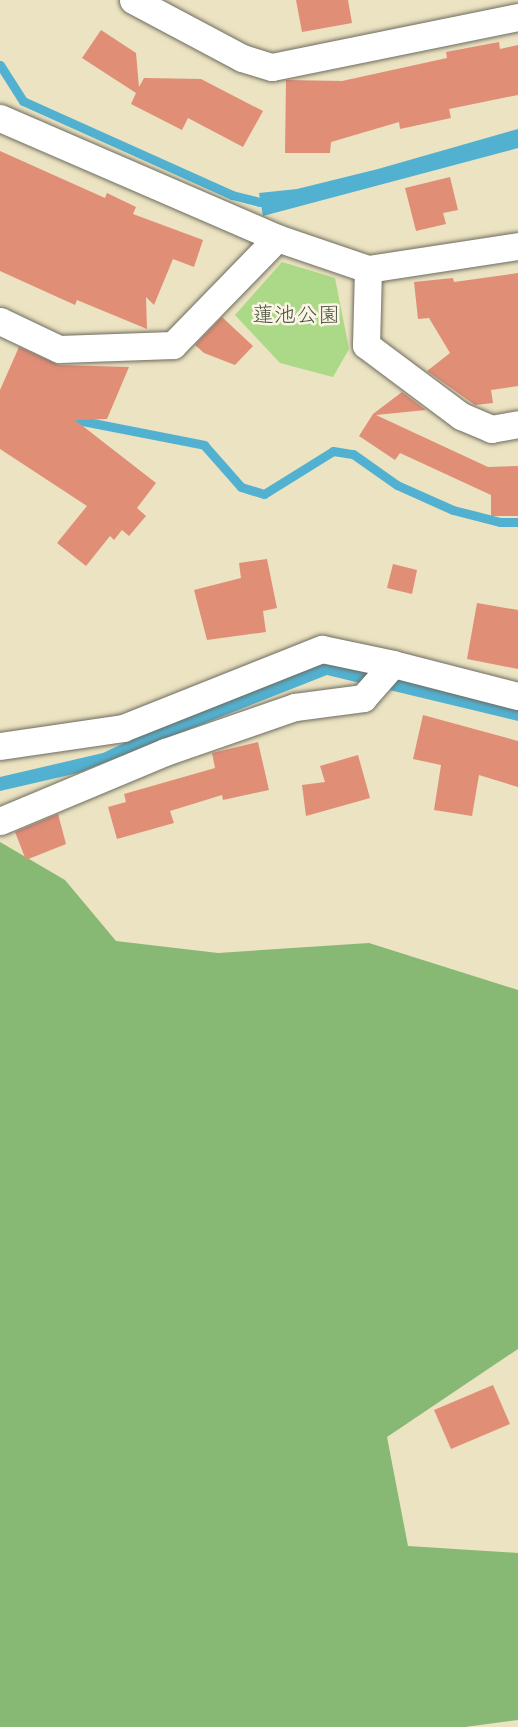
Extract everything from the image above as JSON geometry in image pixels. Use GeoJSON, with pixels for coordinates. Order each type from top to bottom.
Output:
{"type":"FeatureCollection","features":[{"type":"Feature","properties":{"kind":"street"},"geometry":{"type":"LineString","coordinates":[[133,0],[242,58],[272,67],[518,17]]}},
{"type":"Feature","properties":{"kind":"street"},"geometry":{"type":"LineString","coordinates":[[0,118],[278,238],[368,269],[518,246]]}},
{"type":"Feature","properties":{"kind":"street"},"geometry":{"type":"LineString","coordinates":[[0,321],[59,349],[173,345],[278,238]]}},
{"type":"Feature","properties":{"kind":"street"},"geometry":{"type":"LineString","coordinates":[[368,269],[366,345],[461,416],[491,429],[518,424]]}},
{"type":"Feature","properties":{"kind":"street"},"geometry":{"type":"LineString","coordinates":[[0,746],[123,728],[322,649],[518,696]]}},
{"type":"Feature","properties":{"kind":"street"},"geometry":{"type":"LineString","coordinates":[[0,820],[165,752],[295,707],[363,698],[392,665]]}},
{"type":"Feature","properties":{"kind":"green space","name":"蓮池公園"},"geometry":{"type":"Polygon","coordinates":[[[282,262],[335,278],[349,349],[333,377],[280,363],[235,315],[282,262]]]}},
{"type":"Feature","properties":{"kind":"green space"},"geometry":{"type":"Polygon","coordinates":[[[0,842],[65,880],[116,941],[218,953],[369,943],[518,990],[518,1349],[387,1437],[408,1546],[518,1553],[518,1720],[465,1727],[0,1727],[0,842]]]}},
{"type":"Feature","properties":{"kind":"water"},"geometry":{"type":"Polygon","coordinates":[[[518,129],[518,148],[263,216],[259,193],[297,189],[378,169],[518,129]]]}},
{"type":"Feature","properties":{"kind":"water"},"geometry":{"type":"Polygon","coordinates":[[[323,658],[518,706],[518,721],[327,675],[78,773],[0,791],[0,777],[103,753],[196,709],[323,658]]]}},
{"type":"Feature","properties":{"kind":"building"},"geometry":{"type":"Polygon","coordinates":[[[296,0],[348,0],[352,23],[302,32],[296,0]]]}},
{"type":"Feature","properties":{"kind":"building"},"geometry":{"type":"Polygon","coordinates":[[[101,30],[136,53],[139,87],[144,78],[201,79],[263,111],[243,147],[188,118],[182,130],[131,104],[136,93],[82,58],[101,30]]]}},
{"type":"Feature","properties":{"kind":"building"},"geometry":{"type":"Polygon","coordinates":[[[499,42],[500,49],[518,45],[518,95],[449,109],[451,118],[400,129],[399,122],[331,142],[330,153],[285,153],[286,80],[342,81],[447,58],[446,52],[499,42]]]}},
{"type":"Feature","properties":{"kind":"building"},"geometry":{"type":"Polygon","coordinates":[[[0,151],[105,198],[107,193],[136,207],[133,214],[203,240],[194,267],[173,259],[154,305],[146,297],[147,329],[77,300],[75,305],[0,271],[0,151]]]}},
{"type":"Feature","properties":{"kind":"building"},"geometry":{"type":"Polygon","coordinates":[[[450,177],[458,210],[443,213],[446,224],[416,231],[405,188],[450,177]]]}},
{"type":"Feature","properties":{"kind":"building"},"geometry":{"type":"Polygon","coordinates":[[[518,273],[518,386],[491,390],[493,403],[475,405],[427,371],[450,353],[429,318],[418,319],[414,282],[453,278],[454,282],[518,273]]]}},
{"type":"Feature","properties":{"kind":"building"},"geometry":{"type":"Polygon","coordinates":[[[222,317],[253,346],[235,365],[204,353],[195,345],[222,317]]]}},
{"type":"Feature","properties":{"kind":"building"},"geometry":{"type":"Polygon","coordinates":[[[19,347],[59,365],[129,367],[107,419],[75,420],[156,483],[137,508],[146,516],[129,536],[122,530],[114,540],[110,536],[86,566],[57,543],[87,506],[0,449],[0,390],[19,347]]]}},
{"type":"Feature","properties":{"kind":"building"},"geometry":{"type":"Polygon","coordinates":[[[402,392],[426,410],[376,415],[488,467],[518,466],[518,516],[491,516],[491,495],[400,453],[395,460],[359,436],[373,414],[402,392]]]}},
{"type":"Feature","properties":{"kind":"building"},"geometry":{"type":"Polygon","coordinates":[[[267,559],[277,608],[263,611],[266,632],[207,640],[194,590],[241,578],[239,563],[267,559]]]}},
{"type":"Feature","properties":{"kind":"building"},"geometry":{"type":"Polygon","coordinates":[[[393,564],[417,570],[412,594],[387,588],[393,564]]]}},
{"type":"Feature","properties":{"kind":"building"},"geometry":{"type":"Polygon","coordinates":[[[477,603],[518,610],[518,669],[467,659],[477,603]]]}},
{"type":"Feature","properties":{"kind":"building"},"geometry":{"type":"Polygon","coordinates":[[[423,715],[518,741],[518,787],[479,775],[472,816],[434,810],[441,765],[413,759],[423,715]]]}},
{"type":"Feature","properties":{"kind":"building"},"geometry":{"type":"Polygon","coordinates":[[[258,742],[269,790],[223,800],[222,795],[170,811],[174,823],[117,839],[108,807],[126,802],[124,794],[215,768],[212,753],[258,742]]]}},
{"type":"Feature","properties":{"kind":"building"},"geometry":{"type":"Polygon","coordinates":[[[358,755],[370,798],[306,816],[302,785],[325,782],[320,766],[358,755]]]}},
{"type":"Feature","properties":{"kind":"building"},"geometry":{"type":"Polygon","coordinates":[[[58,814],[66,844],[26,860],[15,832],[58,814]]]}},
{"type":"Feature","properties":{"kind":"building"},"geometry":{"type":"Polygon","coordinates":[[[493,1385],[510,1424],[451,1449],[434,1410],[493,1385]]]}},
{"type":"Feature","properties":{"kind":"waterway"},"geometry":{"type":"LineString","coordinates":[[0,65],[23,101],[232,195],[260,202],[272,200]]}},
{"type":"Feature","properties":{"kind":"waterway"},"geometry":{"type":"LineString","coordinates":[[67,418],[204,445],[241,487],[264,494],[333,451],[353,454],[397,485],[453,510],[500,522],[518,522]]}}]}
